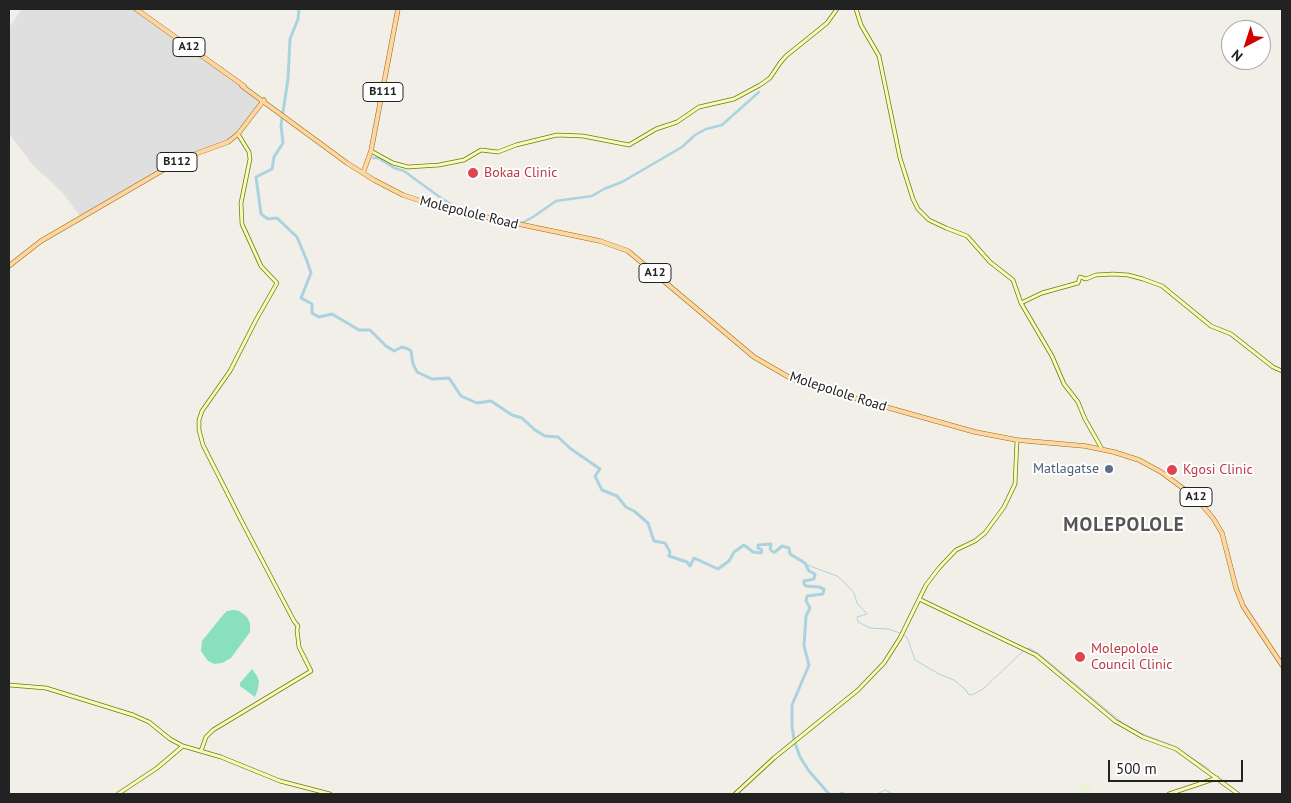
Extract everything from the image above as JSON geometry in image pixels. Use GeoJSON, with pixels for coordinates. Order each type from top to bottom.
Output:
{"type":"FeatureCollection","features":[{"type":"Feature","properties":{"kind":"main road","name":"Molepolole Road"},"geometry":{"type":"LineString","coordinates":[[136,9],[277,112]]}},
{"type":"Feature","properties":{"kind":"main road","name":"B111"},"geometry":{"type":"LineString","coordinates":[[363,173],[371,151],[398,9]]}},
{"type":"Feature","properties":{"kind":"main road","name":"Molepolole Road"},"geometry":{"type":"LineString","coordinates":[[242,86],[355,168],[398,193],[434,206],[600,241],[628,251],[748,352],[768,366],[792,378],[818,388],[975,432],[1018,440],[1102,449],[1125,455],[1161,472],[1183,486],[1206,508],[1222,533],[1236,588],[1243,606],[1282,665]]}},
{"type":"Feature","properties":{"kind":"main road"},"geometry":{"type":"LineString","coordinates":[[256,97],[258,108],[271,108]]}},
{"type":"Feature","properties":{"kind":"main road","name":"B112"},"geometry":{"type":"LineString","coordinates":[[9,266],[41,241],[145,180],[187,157],[224,145],[238,134],[263,101]]}},
{"type":"Feature","properties":{"kind":"main road"},"geometry":{"type":"LineString","coordinates":[[355,168],[362,169],[366,166]]}},
{"type":"Feature","properties":{"kind":"street"},"geometry":{"type":"LineString","coordinates":[[371,151],[393,163],[408,167],[439,165],[464,160],[481,150],[498,152],[516,145],[557,136],[574,135],[620,144],[632,144],[656,129],[677,122],[699,108],[734,99],[760,85],[770,78],[786,56],[827,23],[836,9]]}},
{"type":"Feature","properties":{"kind":"street"},"geometry":{"type":"LineString","coordinates":[[856,9],[861,24],[879,56],[901,162],[918,209],[929,220],[968,236],[990,262],[1013,280],[1021,303],[1052,356],[1064,384],[1078,402],[1102,449]]}},
{"type":"Feature","properties":{"kind":"street"},"geometry":{"type":"LineString","coordinates":[[201,751],[206,737],[213,730],[312,671],[299,647],[298,626],[294,622],[203,445],[199,430],[202,410],[230,371],[277,283],[261,266],[242,224],[240,209],[250,159],[249,152],[238,134]]}},
{"type":"Feature","properties":{"kind":"street"},"geometry":{"type":"LineString","coordinates":[[1021,303],[1042,292],[1078,283],[1080,278],[1086,279],[1096,275],[1128,275],[1162,286],[1211,326],[1234,336],[1282,371]]}},
{"type":"Feature","properties":{"kind":"street"},"geometry":{"type":"LineString","coordinates":[[734,794],[865,684],[884,663],[900,638],[926,585],[946,559],[956,550],[983,535],[997,517],[1015,484],[1018,440]]}},
{"type":"Feature","properties":{"kind":"street"},"geometry":{"type":"LineString","coordinates":[[919,599],[1036,655],[1115,721],[1143,737],[1176,749],[1218,778],[1237,794]]}},
{"type":"Feature","properties":{"kind":"street"},"geometry":{"type":"LineString","coordinates":[[9,685],[54,690],[133,715],[149,722],[170,739],[183,746],[221,756],[280,781],[330,794]]}},
{"type":"Feature","properties":{"kind":"street"},"geometry":{"type":"LineString","coordinates":[[118,794],[157,768],[183,746]]}},
{"type":"Feature","properties":{"kind":"street"},"geometry":{"type":"LineString","coordinates":[[1170,794],[1218,778]]}},
{"type":"Feature","properties":{"kind":"shaded area"},"geometry":{"type":"Polygon","coordinates":[[[22,9],[136,9],[264,100],[238,134],[228,142],[192,155],[81,217],[62,192],[33,165],[10,135],[9,28],[22,9]]]}},
{"type":"Feature","properties":{"kind":"green space"},"geometry":{"type":"Polygon","coordinates":[[[234,610],[247,617],[250,623],[250,632],[231,658],[222,663],[214,664],[208,661],[201,651],[202,641],[227,611],[234,610]]]}},
{"type":"Feature","properties":{"kind":"green space"},"geometry":{"type":"Polygon","coordinates":[[[252,669],[259,681],[255,697],[240,686],[240,683],[252,669]]]}},
{"type":"Feature","properties":{"kind":"green space"},"geometry":{"type":"Polygon","coordinates":[[[1081,783],[1091,786],[1090,794],[1078,794],[1081,783]]]}},
{"type":"Feature","properties":{"kind":"waterway"},"geometry":{"type":"LineString","coordinates":[[299,9],[298,19],[290,39],[288,79],[281,125],[283,143],[274,157],[272,169],[256,177],[261,214],[268,219],[277,218],[297,237],[307,261],[311,273],[301,298],[312,304],[312,313],[319,317],[332,314],[359,330],[370,330],[386,346],[394,351],[402,347],[408,349],[411,351],[413,364],[417,372],[432,379],[449,378],[461,396],[477,403],[491,401],[512,415],[522,418],[545,436],[558,437],[571,449],[600,469],[595,476],[602,490],[617,496],[626,507],[648,523],[654,541],[665,543],[670,552],[669,556],[687,562],[690,566],[694,558],[718,569],[729,561],[734,552],[744,545],[753,552],[761,553],[762,550],[758,548],[758,545],[771,544],[770,549],[773,552],[782,546],[789,548],[790,554],[805,563],[809,571],[815,574],[814,579],[804,581],[804,584],[824,589],[823,594],[807,596],[806,601],[810,608],[806,616],[804,646],[809,665],[792,705],[792,726],[794,740],[800,757],[809,771],[829,794]]}},
{"type":"Feature","properties":{"kind":"waterway"},"geometry":{"type":"LineString","coordinates":[[512,221],[522,223],[556,201],[592,196],[622,182],[682,147],[695,135],[706,129],[722,125],[759,92]]}},
{"type":"Feature","properties":{"kind":"waterway"},"geometry":{"type":"LineString","coordinates":[[373,158],[378,158],[394,168],[404,171],[441,198],[454,206],[472,213]]}},
{"type":"Feature","properties":{"kind":"waterway"},"geometry":{"type":"LineString","coordinates":[[483,215],[504,219]]}},
{"type":"Feature","properties":{"kind":"waterway"},"geometry":{"type":"LineString","coordinates":[[805,563],[837,576],[846,584],[854,593],[857,603],[867,614],[857,617],[858,622],[870,628],[888,629],[907,637],[915,660],[939,674],[954,680],[968,694],[972,695],[983,689],[1020,654],[1029,648],[1039,654],[1125,725],[1174,746],[1209,769]]}},
{"type":"Feature","properties":{"kind":"waterway"},"geometry":{"type":"LineString","coordinates":[[879,793],[885,790],[893,794]]}},
{"type":"Feature","properties":{"kind":"waterway"},"geometry":{"type":"LineString","coordinates":[[837,794],[843,792],[845,794]]}},
{"type":"Feature","properties":{"kind":"place","name":"Bokaa Clinic"},"geometry":{"type":"Point","coordinates":[473,173]}},
{"type":"Feature","properties":{"kind":"place","name":"Matlagatse"},"geometry":{"type":"Point","coordinates":[1109,469]}},
{"type":"Feature","properties":{"kind":"place","name":"Kgosi Clinic"},"geometry":{"type":"Point","coordinates":[1172,470]}},
{"type":"Feature","properties":{"kind":"place","name":"Molepolole Council Clinic"},"geometry":{"type":"Point","coordinates":[1080,657]}},
{"type":"Feature","properties":{"kind":"district","name":"MOLEPOLOLE"},"geometry":{"type":"Point","coordinates":[1124,526]}}]}
